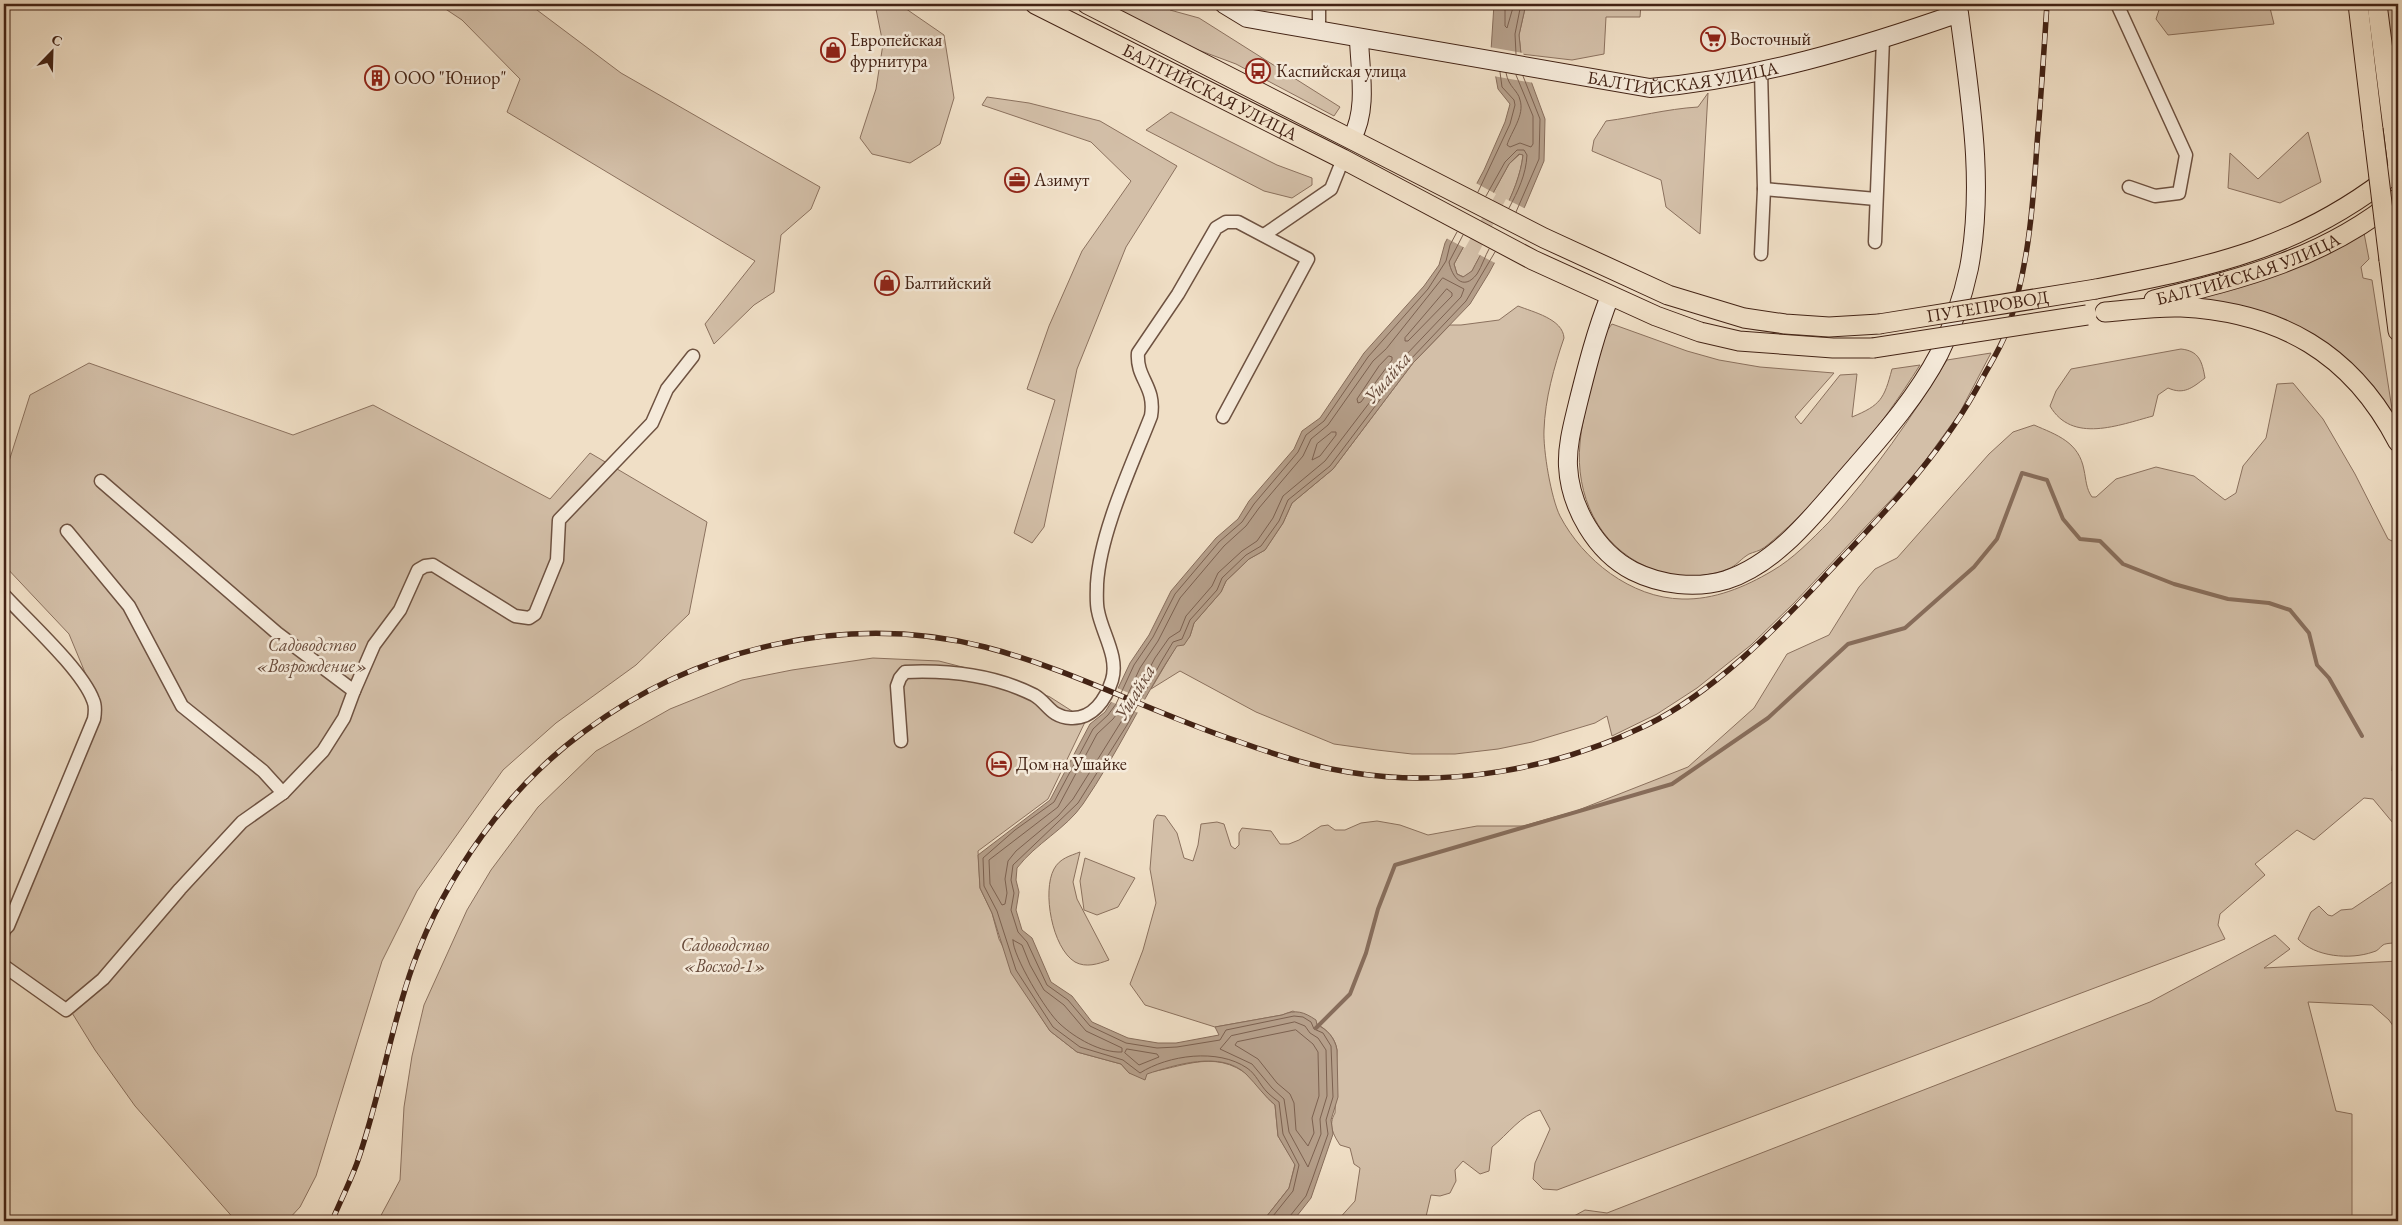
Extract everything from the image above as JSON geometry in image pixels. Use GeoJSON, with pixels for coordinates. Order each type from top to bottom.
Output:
{"type":"FeatureCollection","features":[{"type":"Feature","properties":{"kind":"main road","name":"БАЛТИЙСКАЯ УЛИЦА"},"geometry":{"type":"LineString","coordinates":[[1036,4],[1343,159],[1533,260],[1610,296]]}},
{"type":"Feature","properties":{"kind":"main road","name":"БАЛТИЙСКАЯ УЛИЦА"},"geometry":{"type":"LineString","coordinates":[[1087,4],[1352,138],[1544,238],[1668,295],[1744,318],[1785,324],[1830,327],[1879,324]]}},
{"type":"Feature","properties":{"kind":"main road"},"geometry":{"type":"LineString","coordinates":[[2358,4],[2398,331]]}},
{"type":"Feature","properties":{"kind":"main road"},"geometry":{"type":"LineString","coordinates":[[2376,4],[2398,169]]}},
{"type":"Feature","properties":{"kind":"main road","name":"БАЛТИЙСКАЯ УЛИЦА"},"geometry":{"type":"LineString","coordinates":[[2096,289],[2178,273],[2269,246],[2324,222],[2356,202],[2398,169]]}},
{"type":"Feature","properties":{"kind":"main road","name":"БАЛТИЙСКАЯ УЛИЦА"},"geometry":{"type":"LineString","coordinates":[[2096,313],[2244,278],[2276,266],[2332,241],[2362,224],[2398,198]]}},
{"type":"Feature","properties":{"kind":"main road","name":"ПУТЕПРОВОД"},"geometry":{"type":"LineString","coordinates":[[1879,324],[2096,289]]}},
{"type":"Feature","properties":{"kind":"main road","name":"ПУТЕПРОВОД"},"geometry":{"type":"LineString","coordinates":[[1610,296],[1700,332],[1739,341],[1833,348],[1873,348],[2096,313]]}},
{"type":"Feature","properties":{"kind":"main road"},"geometry":{"type":"LineString","coordinates":[[2096,313],[2180,307],[2245,315],[2271,323],[2327,353],[2354,377],[2377,404],[2398,442]]}},
{"type":"Feature","properties":{"kind":"street"},"geometry":{"type":"LineString","coordinates":[[1224,4],[1248,18],[1358,39],[1362,110],[1358,128],[1352,138]]}},
{"type":"Feature","properties":{"kind":"street"},"geometry":{"type":"LineString","coordinates":[[1319,4],[1319,31]]}},
{"type":"Feature","properties":{"kind":"street"},"geometry":{"type":"LineString","coordinates":[[2117,4],[2186,155],[2179,193],[2155,196],[2129,187]]}},
{"type":"Feature","properties":{"kind":"street"},"geometry":{"type":"LineString","coordinates":[[1610,296],[1595,336],[1568,443],[1571,490],[1578,508],[1598,542],[1628,568],[1645,577],[1668,583],[1710,584],[1753,567],[1781,547],[1812,516],[1898,418],[1939,354],[1953,320],[1968,271],[1978,189],[1972,107],[1960,9]]}},
{"type":"Feature","properties":{"kind":"street","name":"БАЛТИЙСКАЯ УЛИЦА"},"geometry":{"type":"LineString","coordinates":[[1358,39],[1650,88],[1702,83],[1760,71],[1883,39],[1960,9]]}},
{"type":"Feature","properties":{"kind":"street"},"geometry":{"type":"LineString","coordinates":[[1875,242],[1883,39]]}},
{"type":"Feature","properties":{"kind":"street"},"geometry":{"type":"LineString","coordinates":[[1760,71],[1764,189],[1761,254]]}},
{"type":"Feature","properties":{"kind":"street"},"geometry":{"type":"LineString","coordinates":[[1264,235],[1331,189],[1343,159]]}},
{"type":"Feature","properties":{"kind":"street"},"geometry":{"type":"LineString","coordinates":[[1764,189],[1876,199]]}},
{"type":"Feature","properties":{"kind":"street"},"geometry":{"type":"LineString","coordinates":[[901,741],[897,686],[900,678],[906,672],[942,670],[1004,683],[1036,696],[1051,712],[1070,718],[1083,716],[1097,708],[1108,691],[1114,667],[1097,609],[1097,583],[1103,551],[1116,508],[1151,416],[1153,402],[1150,389],[1140,372],[1137,362],[1138,353],[1178,294],[1216,228],[1226,222],[1238,222],[1308,258],[1223,417]]}},
{"type":"Feature","properties":{"kind":"street"},"geometry":{"type":"LineString","coordinates":[[4,966],[66,1010],[103,979],[180,889],[242,822],[283,793],[323,751],[344,718],[374,645],[400,610],[418,570],[425,566],[433,565],[516,616],[529,618],[535,614],[557,560],[559,520],[652,422],[667,389],[693,356]]}},
{"type":"Feature","properties":{"kind":"street"},"geometry":{"type":"LineString","coordinates":[[101,481],[277,633],[354,691]]}},
{"type":"Feature","properties":{"kind":"street"},"geometry":{"type":"LineString","coordinates":[[67,531],[129,606],[182,706],[264,771],[283,793]]}},
{"type":"Feature","properties":{"kind":"street"},"geometry":{"type":"LineString","coordinates":[[4,930],[8,926],[94,719],[95,710],[94,701],[73,669],[5,596]]}},
{"type":"Feature","properties":{"kind":"green space"},"geometry":{"type":"Polygon","coordinates":[[[438,4],[529,4],[621,73],[820,187],[811,209],[781,235],[774,292],[754,305],[714,344],[705,324],[755,261],[507,112],[520,79],[462,20],[438,4]]]}},
{"type":"Feature","properties":{"kind":"green space"},"geometry":{"type":"Polygon","coordinates":[[[864,4],[899,4],[944,35],[954,98],[940,144],[910,163],[872,154],[860,138],[876,89],[883,44],[876,9],[864,4]]]}},
{"type":"Feature","properties":{"kind":"green space"},"geometry":{"type":"Polygon","coordinates":[[[1101,4],[1168,4],[1170,10],[1199,18],[1340,107],[1334,116],[1236,64],[1174,41],[1101,4]]]}},
{"type":"Feature","properties":{"kind":"green space"},"geometry":{"type":"Polygon","coordinates":[[[1526,4],[1641,4],[1640,17],[1606,17],[1604,54],[1572,60],[1521,54],[1519,35],[1526,4]]]}},
{"type":"Feature","properties":{"kind":"green space"},"geometry":{"type":"Polygon","coordinates":[[[2161,4],[2269,4],[2274,24],[2168,35],[2156,19],[2161,4]]]}},
{"type":"Feature","properties":{"kind":"green space"},"geometry":{"type":"Polygon","coordinates":[[[2383,4],[2398,4],[2398,110],[2383,4]]]}},
{"type":"Feature","properties":{"kind":"green space"},"geometry":{"type":"Polygon","coordinates":[[[1708,93],[1700,234],[1666,207],[1661,180],[1592,151],[1594,140],[1606,121],[1674,109],[1698,107],[1708,93]]]}},
{"type":"Feature","properties":{"kind":"green space"},"geometry":{"type":"Polygon","coordinates":[[[987,97],[1029,103],[1100,121],[1177,166],[1126,247],[1077,369],[1044,527],[1032,543],[1014,533],[1055,400],[1027,389],[1049,326],[1082,251],[1131,181],[1091,142],[982,105],[987,97]]]}},
{"type":"Feature","properties":{"kind":"green space"},"geometry":{"type":"Polygon","coordinates":[[[1171,112],[1277,165],[1312,178],[1312,185],[1292,198],[1264,191],[1146,130],[1171,112]]]}},
{"type":"Feature","properties":{"kind":"green space"},"geometry":{"type":"Polygon","coordinates":[[[2308,132],[2321,182],[2280,203],[2228,188],[2230,153],[2258,179],[2308,132]]]}},
{"type":"Feature","properties":{"kind":"green space"},"geometry":{"type":"Polygon","coordinates":[[[1520,154],[1523,155],[1516,184],[1495,229],[1472,271],[1464,277],[1457,274],[1454,264],[1509,164],[1520,154]]]}},
{"type":"Feature","properties":{"kind":"green space"},"geometry":{"type":"Polygon","coordinates":[[[2364,233],[2369,259],[2361,267],[2363,278],[2372,280],[2396,435],[2317,347],[2186,301],[2364,233]]]}},
{"type":"Feature","properties":{"kind":"green space"},"geometry":{"type":"Polygon","coordinates":[[[1518,306],[1553,321],[1559,326],[1564,338],[1551,383],[1544,430],[1548,474],[1560,516],[1582,547],[1610,574],[1645,592],[1663,597],[1682,599],[1706,597],[1729,591],[1762,577],[1787,561],[1829,522],[1862,484],[1906,423],[1947,360],[1991,353],[1959,414],[1917,472],[1794,603],[1751,645],[1697,688],[1657,714],[1612,736],[1607,716],[1595,723],[1532,742],[1498,749],[1455,754],[1412,754],[1334,744],[1256,712],[1180,671],[1151,689],[1177,645],[1184,644],[1190,636],[1194,623],[1221,592],[1226,581],[1249,559],[1265,550],[1283,523],[1292,503],[1333,469],[1413,363],[1450,325],[1499,320],[1518,306]]]}},
{"type":"Feature","properties":{"kind":"green space"},"geometry":{"type":"Polygon","coordinates":[[[1612,324],[1687,351],[1719,360],[1760,367],[1834,373],[1795,417],[1801,424],[1840,375],[1857,374],[1852,417],[1869,409],[1880,400],[1892,369],[1920,365],[1889,411],[1855,456],[1818,498],[1771,542],[1760,550],[1747,555],[1736,565],[1728,569],[1698,576],[1677,575],[1656,571],[1647,567],[1615,546],[1593,516],[1581,481],[1579,462],[1581,432],[1595,359],[1598,346],[1612,324]]]}},
{"type":"Feature","properties":{"kind":"green space"},"geometry":{"type":"Polygon","coordinates":[[[2181,349],[2192,352],[2199,358],[2205,378],[2183,391],[2168,388],[2158,395],[2153,416],[2111,427],[2083,428],[2071,425],[2059,418],[2050,406],[2056,391],[2071,369],[2181,349]]]}},
{"type":"Feature","properties":{"kind":"green space","name":"Садоводство «Возрождение»"},"geometry":{"type":"Polygon","coordinates":[[[89,363],[293,435],[373,405],[550,499],[590,453],[707,522],[689,614],[636,665],[556,723],[503,770],[417,891],[382,961],[316,1176],[300,1207],[287,1221],[236,1221],[135,1106],[95,1050],[69,1008],[4,959],[12,927],[101,718],[96,699],[69,634],[4,565],[4,477],[30,395],[89,363]]]}},
{"type":"Feature","properties":{"kind":"green space"},"geometry":{"type":"Polygon","coordinates":[[[2293,383],[2323,419],[2355,474],[2388,539],[2398,544],[2398,583],[2395,586],[2398,632],[2398,747],[2393,756],[2392,771],[2398,775],[2398,829],[2373,799],[2364,798],[2314,840],[2297,830],[2255,864],[2265,875],[2220,914],[2218,925],[2225,939],[1557,1190],[1543,1189],[1533,1179],[1535,1163],[1550,1129],[1540,1110],[1533,1112],[1521,1120],[1492,1147],[1489,1171],[1480,1174],[1463,1161],[1455,1170],[1456,1181],[1450,1193],[1440,1196],[1431,1195],[1425,1221],[1337,1221],[1355,1201],[1360,1168],[1354,1164],[1350,1148],[1340,1145],[1332,1129],[1335,1113],[1337,1050],[1331,1036],[1320,1026],[1293,1011],[1282,1015],[1215,1027],[1145,1005],[1130,984],[1143,950],[1156,903],[1150,869],[1154,820],[1157,815],[1165,816],[1177,833],[1184,858],[1193,861],[1198,845],[1201,824],[1217,822],[1224,824],[1231,846],[1235,849],[1239,845],[1239,833],[1242,828],[1271,831],[1280,844],[1289,844],[1321,826],[1328,825],[1335,830],[1345,830],[1361,823],[1377,821],[1400,825],[1428,835],[1477,826],[1523,826],[1576,811],[1688,767],[1754,708],[1787,654],[1829,635],[1859,587],[1875,569],[1897,558],[1989,454],[2013,432],[2034,425],[2066,441],[2072,446],[2081,460],[2087,487],[2092,497],[2096,497],[2116,479],[2156,467],[2194,476],[2225,500],[2236,493],[2243,466],[2266,438],[2277,384],[2293,383]]]}},
{"type":"Feature","properties":{"kind":"green space","name":"Садоводство «Восход-1»"},"geometry":{"type":"Polygon","coordinates":[[[873,658],[939,661],[1005,678],[1050,697],[1086,720],[1048,799],[978,851],[980,888],[992,913],[999,939],[1033,1005],[1050,1031],[1077,1052],[1121,1064],[1129,1073],[1144,1073],[1201,1062],[1230,1065],[1248,1075],[1275,1105],[1278,1136],[1295,1164],[1289,1188],[1263,1221],[378,1221],[400,1180],[404,1107],[412,1056],[424,1005],[467,910],[491,870],[538,807],[596,751],[670,709],[742,680],[792,670],[873,658]]]}},
{"type":"Feature","properties":{"kind":"green space"},"geometry":{"type":"Polygon","coordinates":[[[1080,852],[1073,882],[1077,899],[1109,960],[1092,965],[1079,964],[1067,955],[1060,945],[1055,932],[1049,904],[1051,879],[1056,865],[1069,856],[1080,852]]]}},
{"type":"Feature","properties":{"kind":"green space"},"geometry":{"type":"Polygon","coordinates":[[[1085,858],[1135,878],[1118,907],[1097,915],[1084,910],[1080,881],[1085,858]]]}},
{"type":"Feature","properties":{"kind":"green space"},"geometry":{"type":"Polygon","coordinates":[[[2398,878],[2398,943],[2384,944],[2376,951],[2364,954],[2344,956],[2314,950],[2298,939],[2311,912],[2319,906],[2328,915],[2332,916],[2341,910],[2352,909],[2398,878]]]}},
{"type":"Feature","properties":{"kind":"green space"},"geometry":{"type":"Polygon","coordinates":[[[2275,935],[2290,949],[2264,968],[2398,961],[2398,1033],[2389,1020],[2372,1005],[2308,1002],[2336,1111],[2352,1114],[2352,1221],[1565,1221],[1585,1210],[1607,1213],[2150,1002],[2275,935]]]}},
{"type":"Feature","properties":{"kind":"water","name":"Ушайка"},"geometry":{"type":"Polygon","coordinates":[[[1494,4],[1526,4],[1519,35],[1521,54],[1545,119],[1544,161],[1525,206],[1489,273],[1470,304],[1413,363],[1333,469],[1292,503],[1283,523],[1265,550],[1249,559],[1226,581],[1221,592],[1194,623],[1190,636],[1184,645],[1177,646],[1108,765],[1083,804],[1068,821],[1033,851],[1017,868],[1016,880],[1019,892],[1016,910],[1022,930],[1032,938],[1051,982],[1072,996],[1092,1022],[1128,1038],[1158,1043],[1176,1043],[1219,1035],[1215,1027],[1296,1012],[1304,1013],[1316,1020],[1317,1025],[1324,1029],[1332,1038],[1337,1050],[1338,1097],[1331,1120],[1333,1134],[1311,1198],[1293,1221],[1263,1221],[1289,1188],[1295,1165],[1278,1136],[1275,1105],[1246,1074],[1236,1067],[1224,1063],[1211,1061],[1184,1064],[1147,1074],[1145,1080],[1129,1073],[1121,1064],[1077,1052],[1050,1031],[1011,973],[992,913],[980,888],[978,855],[1050,800],[1090,724],[1105,712],[1112,701],[1130,663],[1149,635],[1171,591],[1216,538],[1238,519],[1249,501],[1294,449],[1302,431],[1320,418],[1364,353],[1424,286],[1439,265],[1445,243],[1484,170],[1505,122],[1510,104],[1498,89],[1491,51],[1494,4]],[[1519,154],[1509,164],[1454,264],[1457,274],[1463,277],[1472,271],[1510,199],[1516,184],[1523,155],[1519,154]]]}},
{"type":"Feature","properties":{"kind":"pier"},"geometry":{"type":"Polygon","coordinates":[[[1489,47],[1523,53],[1534,83],[1493,76],[1489,47]]]}},
{"type":"Feature","properties":{"kind":"pier"},"geometry":{"type":"Polygon","coordinates":[[[1474,182],[1496,194],[1465,248],[1446,238],[1474,182]]]}},
{"type":"Feature","properties":{"kind":"pier"},"geometry":{"type":"Polygon","coordinates":[[[1506,199],[1526,209],[1497,264],[1478,254],[1506,199]]]}},
{"type":"Feature","properties":{"kind":"pier"},"geometry":{"type":"Polygon","coordinates":[[[1117,688],[1148,701],[1141,714],[1109,701],[1117,688]]]}},
{"type":"Feature","properties":{"kind":"waterway"},"geometry":{"type":"LineString","coordinates":[[2268,4],[2278,6]]}},
{"type":"Feature","properties":{"kind":"waterway"},"geometry":{"type":"LineString","coordinates":[[1316,1028],[1350,994],[1366,953],[1378,909],[1395,865],[1672,784],[1768,718],[1848,644],[1905,628],[1974,567],[1997,539],[2022,473],[2047,480],[2063,519],[2080,539],[2100,541],[2123,564],[2174,584],[2228,599],[2269,603],[2290,610],[2309,633],[2317,665],[2329,678],[2362,736]]}},
{"type":"Feature","properties":{"kind":"railway"},"geometry":{"type":"LineString","coordinates":[[332,1221],[354,1170],[365,1138],[413,965],[426,932],[443,899],[461,867],[482,836],[505,806],[530,779],[557,753],[585,731],[629,702],[676,678],[725,658],[776,644],[828,636],[880,634],[933,637],[985,647],[1017,656],[1080,679],[1205,730],[1278,755],[1348,772],[1386,777],[1463,776],[1539,764],[1576,753],[1647,725],[1695,696],[1741,659],[1784,619],[1910,483],[1949,433],[2001,345],[2020,287],[2028,240],[2034,192],[2047,4]]}},
{"type":"Feature","properties":{"kind":"place","name":"Восточный"},"geometry":{"type":"Point","coordinates":[1713,39]}},
{"type":"Feature","properties":{"kind":"place","name":"Европейская фурнитура"},"geometry":{"type":"Point","coordinates":[833,50]}},
{"type":"Feature","properties":{"kind":"place","name":"Каспийская улица"},"geometry":{"type":"Point","coordinates":[1258,71]}},
{"type":"Feature","properties":{"kind":"place","name":"ООО \"Юниор\""},"geometry":{"type":"Point","coordinates":[377,78]}},
{"type":"Feature","properties":{"kind":"place","name":"Азимут"},"geometry":{"type":"Point","coordinates":[1017,180]}},
{"type":"Feature","properties":{"kind":"place","name":"Балтийский"},"geometry":{"type":"Point","coordinates":[887,283]}},
{"type":"Feature","properties":{"kind":"place","name":"Дом на Ушайке"},"geometry":{"type":"Point","coordinates":[999,764]}}]}
